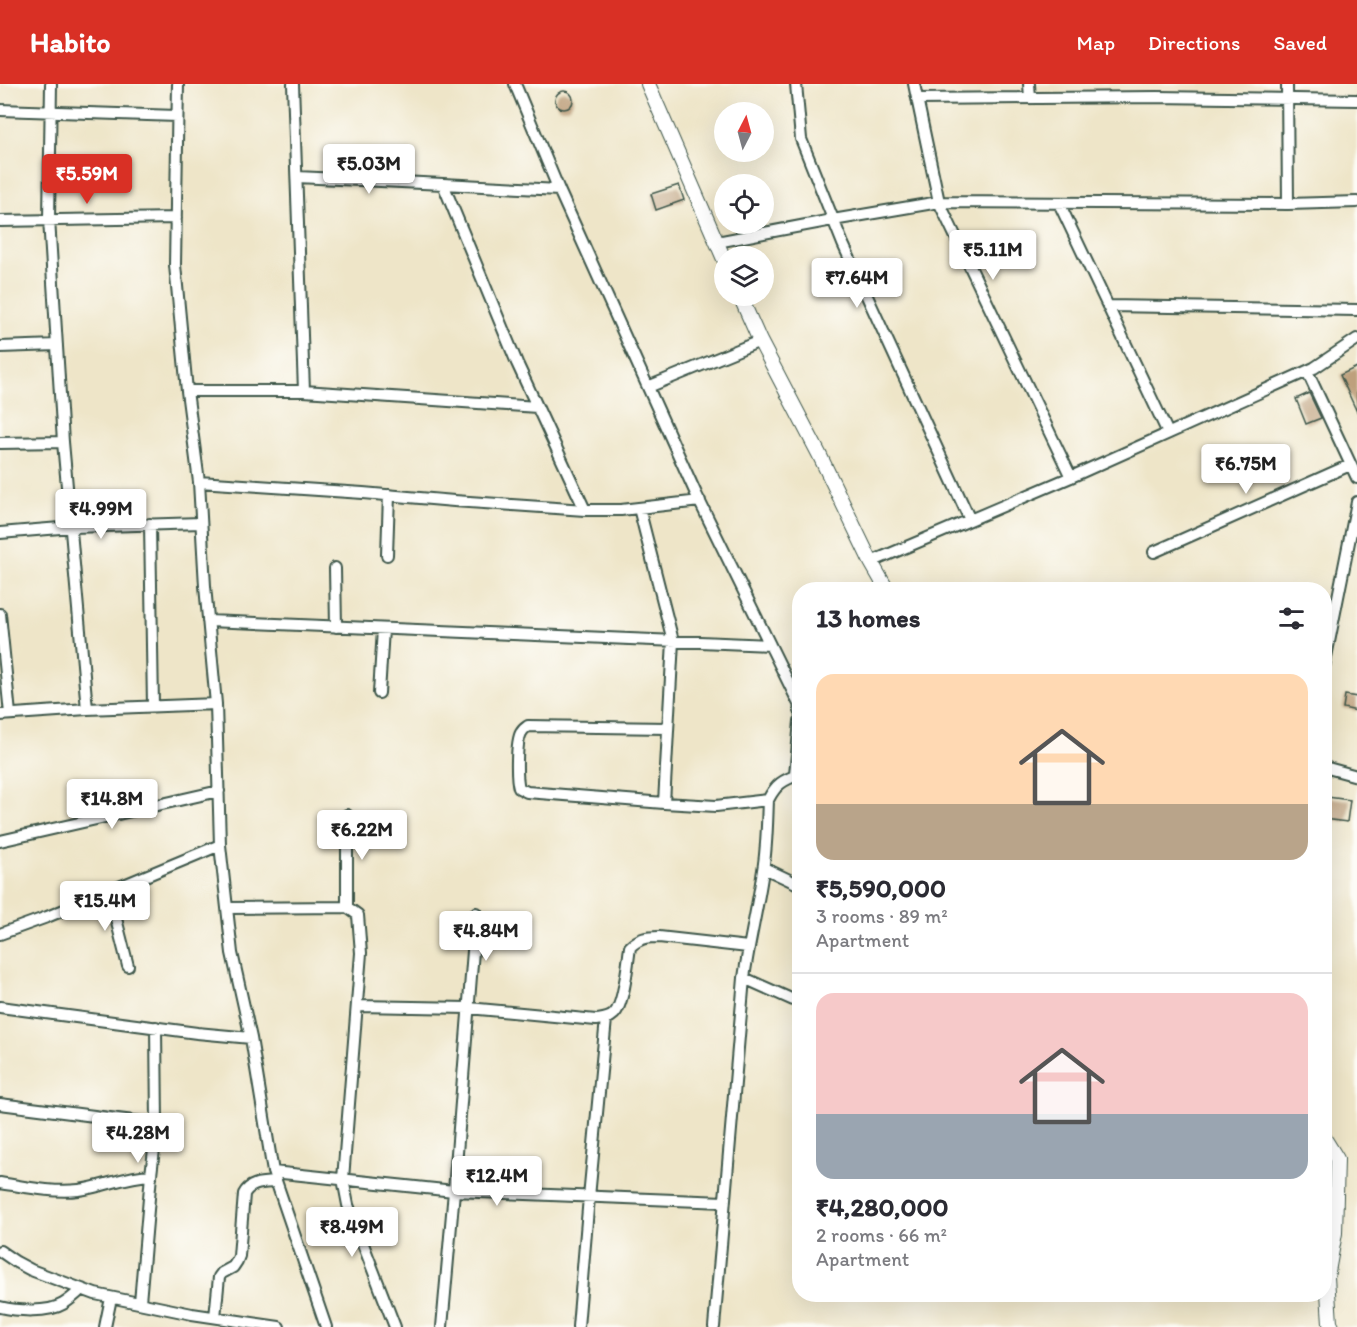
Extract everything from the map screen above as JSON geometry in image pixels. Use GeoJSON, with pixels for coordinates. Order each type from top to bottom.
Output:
{"type":"FeatureCollection","features":[{"type":"Feature","properties":{"kind":"street"},"geometry":{"type":"LineString","coordinates":[[51,84],[49,219],[63,442],[87,709]]}},
{"type":"Feature","properties":{"kind":"street"},"geometry":{"type":"LineString","coordinates":[[178,84],[175,265],[187,391],[199,482],[216,704],[220,845],[232,953],[251,1038],[275,1177],[326,1327]]}},
{"type":"Feature","properties":{"kind":"street"},"geometry":{"type":"LineString","coordinates":[[293,84],[304,391]]}},
{"type":"Feature","properties":{"kind":"street"},"geometry":{"type":"LineString","coordinates":[[514,84],[559,190],[700,501],[792,690]]}},
{"type":"Feature","properties":{"kind":"street"},"geometry":{"type":"LineString","coordinates":[[648,84],[719,246]]}},
{"type":"Feature","properties":{"kind":"street"},"geometry":{"type":"LineString","coordinates":[[796,84],[801,139],[843,244],[970,520]]}},
{"type":"Feature","properties":{"kind":"street"},"geometry":{"type":"LineString","coordinates":[[914,84],[939,202],[1071,477]]}},
{"type":"Feature","properties":{"kind":"street"},"geometry":{"type":"LineString","coordinates":[[1029,84],[1030,98]]}},
{"type":"Feature","properties":{"kind":"street"},"geometry":{"type":"LineString","coordinates":[[1287,84],[1288,204]]}},
{"type":"Feature","properties":{"kind":"street"},"geometry":{"type":"LineString","coordinates":[[917,99],[1157,97],[1357,100]]}},
{"type":"Feature","properties":{"kind":"street"},"geometry":{"type":"LineString","coordinates":[[0,110],[177,116]]}},
{"type":"Feature","properties":{"kind":"street"},"geometry":{"type":"LineString","coordinates":[[297,177],[559,190]]}},
{"type":"Feature","properties":{"kind":"street"},"geometry":{"type":"LineString","coordinates":[[443,184],[517,363],[585,510]]}},
{"type":"Feature","properties":{"kind":"street"},"geometry":{"type":"LineString","coordinates":[[717,242],[939,202],[1288,204],[1357,202]]}},
{"type":"Feature","properties":{"kind":"street"},"geometry":{"type":"LineString","coordinates":[[1059,203],[1168,433]]}},
{"type":"Feature","properties":{"kind":"street"},"geometry":{"type":"LineString","coordinates":[[0,221],[176,218]]}},
{"type":"Feature","properties":{"kind":"street"},"geometry":{"type":"LineString","coordinates":[[744,306],[882,582]]}},
{"type":"Feature","properties":{"kind":"street"},"geometry":{"type":"LineString","coordinates":[[1108,306],[1357,310]]}},
{"type":"Feature","properties":{"kind":"street"},"geometry":{"type":"LineString","coordinates":[[871,562],[1071,477],[1314,368],[1357,339]]}},
{"type":"Feature","properties":{"kind":"street"},"geometry":{"type":"LineString","coordinates":[[648,387],[760,341]]}},
{"type":"Feature","properties":{"kind":"street"},"geometry":{"type":"LineString","coordinates":[[0,346],[57,345]]}},
{"type":"Feature","properties":{"kind":"street"},"geometry":{"type":"LineString","coordinates":[[1154,552],[1355,472],[1307,371]]}},
{"type":"Feature","properties":{"kind":"street"},"geometry":{"type":"LineString","coordinates":[[187,391],[304,391],[537,407]]}},
{"type":"Feature","properties":{"kind":"street"},"geometry":{"type":"LineString","coordinates":[[0,443],[63,442]]}},
{"type":"Feature","properties":{"kind":"street"},"geometry":{"type":"LineString","coordinates":[[199,482],[585,510],[621,510],[700,501]]}},
{"type":"Feature","properties":{"kind":"street"},"geometry":{"type":"LineString","coordinates":[[387,555],[389,495]]}},
{"type":"Feature","properties":{"kind":"street"},"geometry":{"type":"LineString","coordinates":[[1332,627],[1357,502]]}},
{"type":"Feature","properties":{"kind":"street"},"geometry":{"type":"LineString","coordinates":[[639,508],[673,641],[664,803]]}},
{"type":"Feature","properties":{"kind":"street"},"geometry":{"type":"LineString","coordinates":[[0,533],[72,527],[201,523]]}},
{"type":"Feature","properties":{"kind":"street"},"geometry":{"type":"LineString","coordinates":[[150,524],[153,706]]}},
{"type":"Feature","properties":{"kind":"street"},"geometry":{"type":"LineString","coordinates":[[335,568],[336,627]]}},
{"type":"Feature","properties":{"kind":"street"},"geometry":{"type":"LineString","coordinates":[[0,614],[5,714],[216,704]]}},
{"type":"Feature","properties":{"kind":"street"},"geometry":{"type":"LineString","coordinates":[[208,621],[770,645]]}},
{"type":"Feature","properties":{"kind":"street"},"geometry":{"type":"LineString","coordinates":[[379,693],[383,629]]}},
{"type":"Feature","properties":{"kind":"street"},"geometry":{"type":"LineString","coordinates":[[668,728],[528,726],[521,730],[519,739],[517,780],[519,788],[526,792],[716,806],[768,800]]}},
{"type":"Feature","properties":{"kind":"street"},"geometry":{"type":"LineString","coordinates":[[1332,769],[1357,776]]}},
{"type":"Feature","properties":{"kind":"street"},"geometry":{"type":"LineString","coordinates":[[714,1327],[744,978],[764,868],[768,800],[780,782],[792,777]]}},
{"type":"Feature","properties":{"kind":"street"},"geometry":{"type":"LineString","coordinates":[[0,841],[219,791]]}},
{"type":"Feature","properties":{"kind":"street"},"geometry":{"type":"LineString","coordinates":[[347,815],[347,907]]}},
{"type":"Feature","properties":{"kind":"street"},"geometry":{"type":"LineString","coordinates":[[0,934],[220,845]]}},
{"type":"Feature","properties":{"kind":"street"},"geometry":{"type":"LineString","coordinates":[[764,868],[792,881]]}},
{"type":"Feature","properties":{"kind":"street"},"geometry":{"type":"LineString","coordinates":[[109,891],[128,966]]}},
{"type":"Feature","properties":{"kind":"street"},"geometry":{"type":"LineString","coordinates":[[227,908],[347,907],[358,915],[361,952],[343,1179],[348,1205],[395,1327]]}},
{"type":"Feature","properties":{"kind":"street"},"geometry":{"type":"LineString","coordinates":[[442,1327],[476,913]]}},
{"type":"Feature","properties":{"kind":"street"},"geometry":{"type":"LineString","coordinates":[[357,1006],[468,1008],[606,1019],[616,1013],[621,1005],[630,947],[637,940],[659,937],[748,947]]}},
{"type":"Feature","properties":{"kind":"street"},"geometry":{"type":"LineString","coordinates":[[744,978],[792,999]]}},
{"type":"Feature","properties":{"kind":"street"},"geometry":{"type":"LineString","coordinates":[[0,1007],[251,1038]]}},
{"type":"Feature","properties":{"kind":"street"},"geometry":{"type":"LineString","coordinates":[[579,1327],[606,1019]]}},
{"type":"Feature","properties":{"kind":"street"},"geometry":{"type":"LineString","coordinates":[[140,1302],[151,1175],[158,1124],[156,1027]]}},
{"type":"Feature","properties":{"kind":"street"},"geometry":{"type":"LineString","coordinates":[[0,1104],[158,1124]]}},
{"type":"Feature","properties":{"kind":"street"},"geometry":{"type":"LineString","coordinates":[[1332,1151],[1337,1159],[1335,1233],[1332,1250]]}},
{"type":"Feature","properties":{"kind":"street"},"geometry":{"type":"LineString","coordinates":[[0,1183],[72,1190],[130,1177],[151,1175]]}},
{"type":"Feature","properties":{"kind":"street"},"geometry":{"type":"LineString","coordinates":[[215,1317],[219,1277],[233,1267],[239,1256],[244,1194],[247,1188],[275,1177],[343,1179],[454,1191],[724,1203]]}},
{"type":"Feature","properties":{"kind":"street"},"geometry":{"type":"LineString","coordinates":[[0,1251],[31,1270],[111,1298],[271,1327]]}},
{"type":"Feature","properties":{"kind":"street"},"geometry":{"type":"LineString","coordinates":[[0,1307],[52,1309],[64,1304],[82,1289]]}},
{"type":"Feature","properties":{"kind":"street"},"geometry":{"type":"LineString","coordinates":[[105,1327],[111,1298]]}},
{"type":"Feature","properties":{"kind":"street"},"geometry":{"type":"LineString","coordinates":[[1329,1302],[1332,1327]]}},
{"type":"Feature","properties":{"kind":"building"},"geometry":{"type":"Polygon","coordinates":[[[564,91],[570,94],[573,100],[570,106],[564,109],[558,106],[555,100],[558,94],[564,91]]]}},
{"type":"Feature","properties":{"kind":"building"},"geometry":{"type":"Polygon","coordinates":[[[679,185],[684,200],[656,210],[651,194],[679,185]]]}},
{"type":"Feature","properties":{"kind":"building"},"geometry":{"type":"Polygon","coordinates":[[[1357,367],[1357,412],[1340,375],[1357,367]]]}},
{"type":"Feature","properties":{"kind":"building"},"geometry":{"type":"Polygon","coordinates":[[[1309,393],[1321,418],[1306,424],[1296,399],[1309,393]]]}},
{"type":"Feature","properties":{"kind":"building"},"geometry":{"type":"Polygon","coordinates":[[[1345,695],[1357,697],[1357,711],[1343,708],[1345,695]]]}},
{"type":"Feature","properties":{"kind":"building"},"geometry":{"type":"Polygon","coordinates":[[[1332,798],[1350,800],[1347,822],[1332,820],[1332,798]]]}}]}
